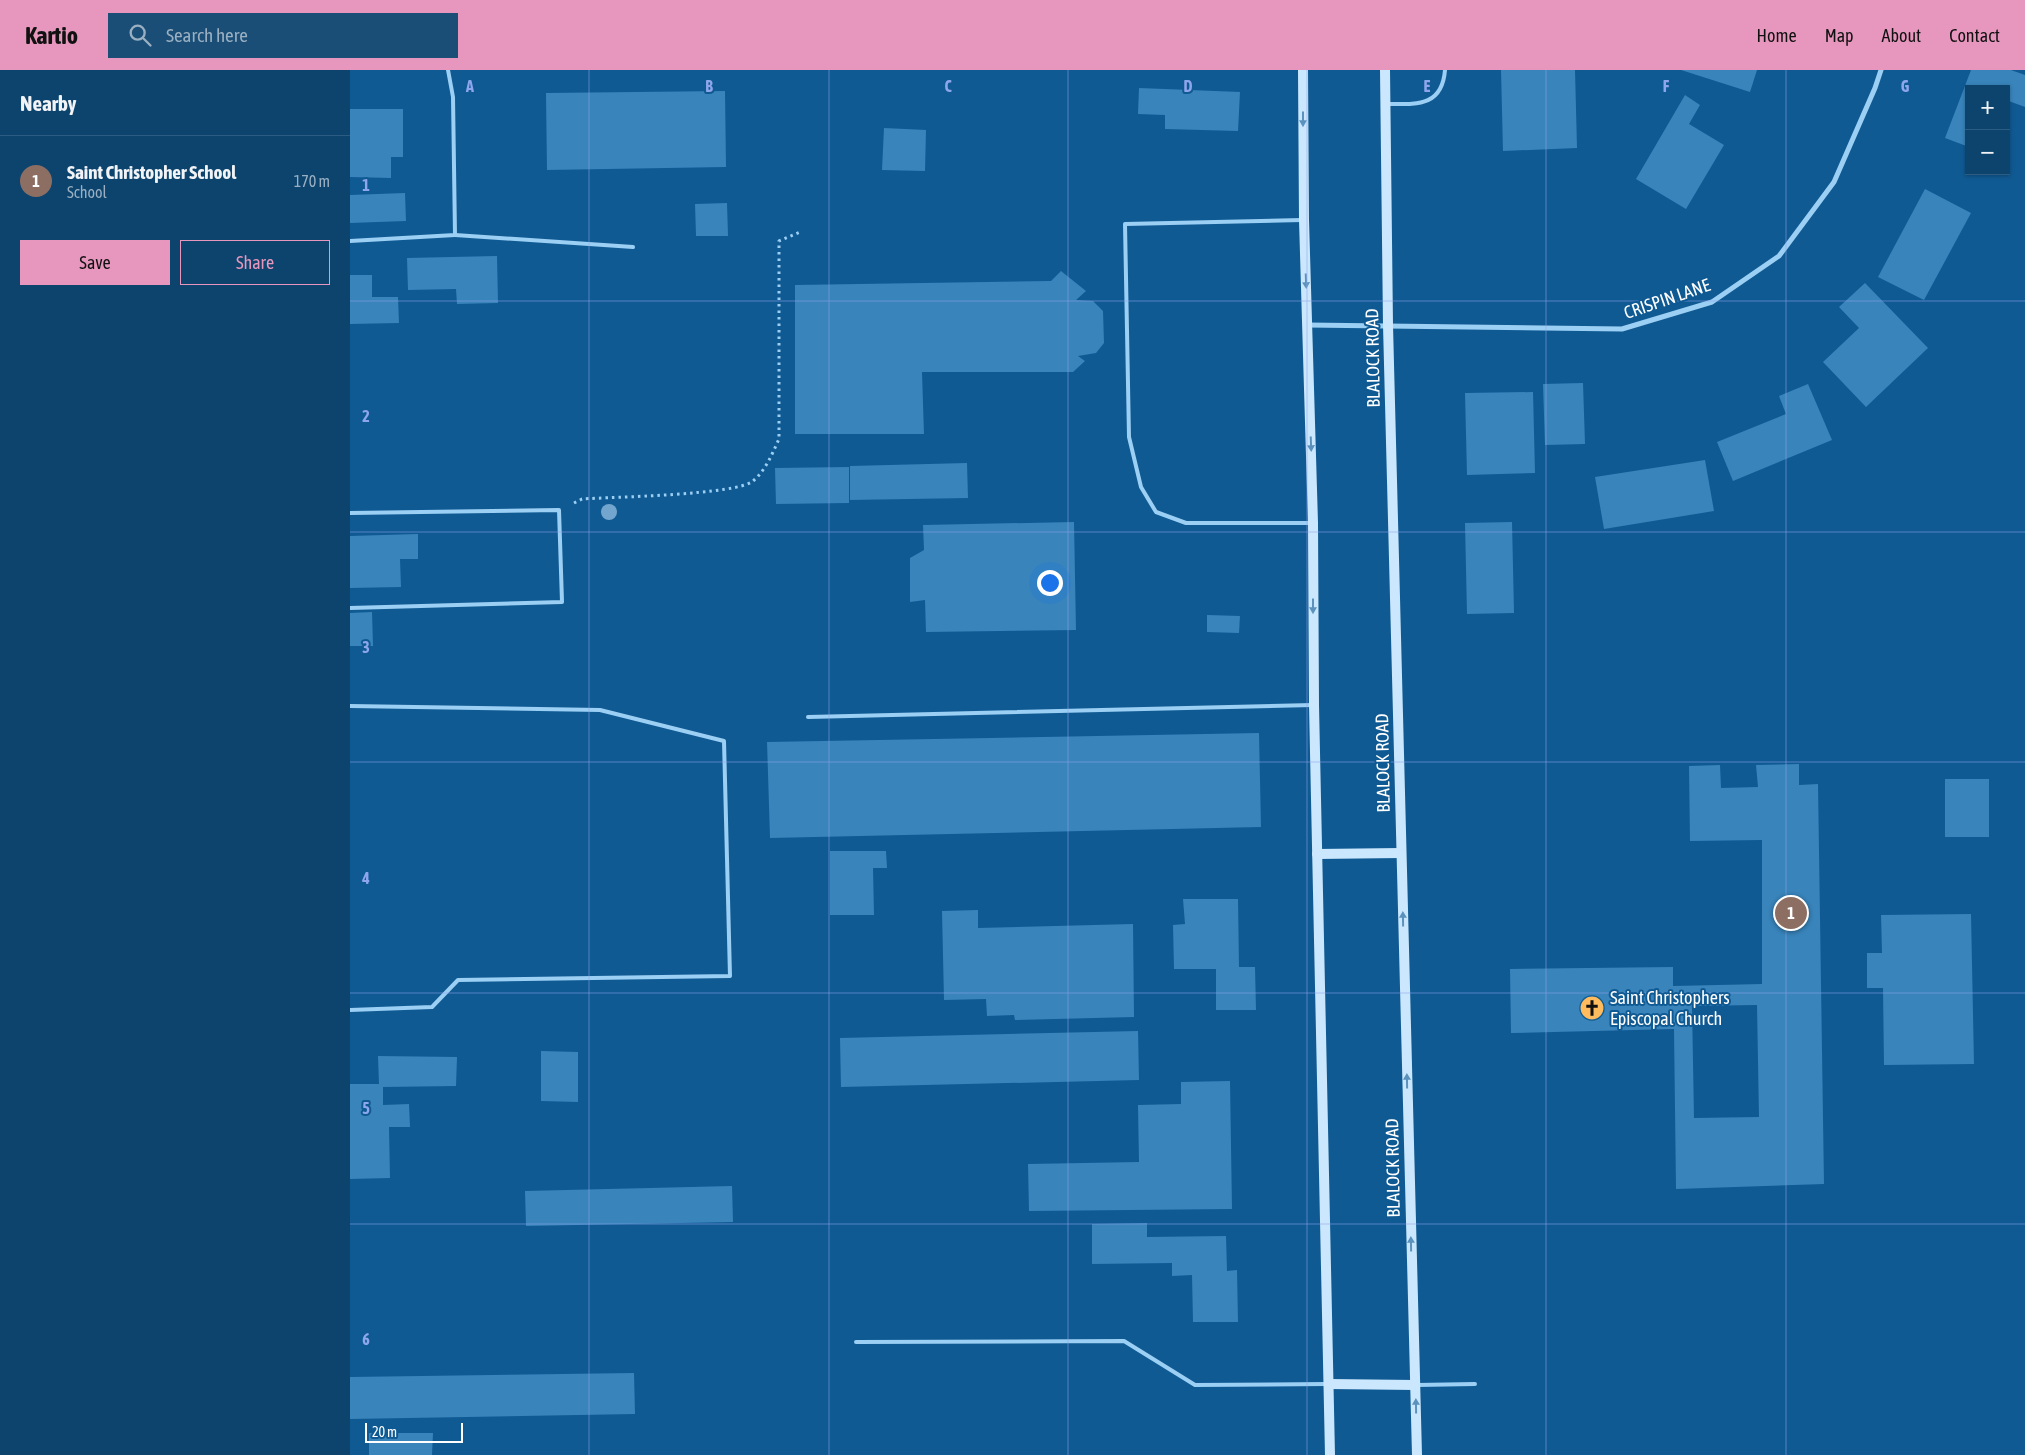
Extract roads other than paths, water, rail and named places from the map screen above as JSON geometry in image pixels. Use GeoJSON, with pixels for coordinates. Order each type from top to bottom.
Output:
{"type":"FeatureCollection","features":[{"type":"Feature","properties":{"kind":"main road"},"geometry":{"type":"LineString","coordinates":[[1303,70],[1304,220],[1313,523],[1314,705],[1330,1455]]}},
{"type":"Feature","properties":{"kind":"main road","name":"BLALOCK ROAD"},"geometry":{"type":"LineString","coordinates":[[1385,70],[1388,325],[1417,1455]]}},
{"type":"Feature","properties":{"kind":"main road"},"geometry":{"type":"LineString","coordinates":[[1318,854],[1402,853]]}},
{"type":"Feature","properties":{"kind":"main road"},"geometry":{"type":"LineString","coordinates":[[1329,1384],[1415,1385]]}},
{"type":"Feature","properties":{"kind":"street","name":"CRISPIN LANE"},"geometry":{"type":"LineString","coordinates":[[1307,325],[1622,330],[1712,302],[1779,256],[1834,182],[1881,70]]}},
{"type":"Feature","properties":{"kind":"lane"},"geometry":{"type":"LineString","coordinates":[[448,70],[453,97],[455,235]]}},
{"type":"Feature","properties":{"kind":"lane"},"geometry":{"type":"LineString","coordinates":[[1386,104],[1421,104],[1437,96],[1444,82],[1445,70]]}},
{"type":"Feature","properties":{"kind":"lane"},"geometry":{"type":"LineString","coordinates":[[1304,220],[1125,224],[1129,437],[1141,486],[1156,512],[1186,523],[1313,523]]}},
{"type":"Feature","properties":{"kind":"lane"},"geometry":{"type":"LineString","coordinates":[[350,241],[455,235],[633,247]]}},
{"type":"Feature","properties":{"kind":"lane"},"geometry":{"type":"LineString","coordinates":[[350,513],[559,510],[562,602],[350,608]]}},
{"type":"Feature","properties":{"kind":"lane"},"geometry":{"type":"LineString","coordinates":[[808,717],[1314,705]]}},
{"type":"Feature","properties":{"kind":"lane"},"geometry":{"type":"LineString","coordinates":[[350,706],[600,710],[724,741],[730,976],[458,980],[432,1007],[350,1010]]}},
{"type":"Feature","properties":{"kind":"lane"},"geometry":{"type":"LineString","coordinates":[[856,1342],[1124,1341],[1194,1385],[1329,1384]]}},
{"type":"Feature","properties":{"kind":"lane"},"geometry":{"type":"LineString","coordinates":[[1415,1385],[1475,1384]]}},
{"type":"Feature","properties":{"kind":"place","name":"Saint Christopher School"},"geometry":{"type":"Point","coordinates":[1791,913]}},
{"type":"Feature","properties":{"kind":"place","name":"Saint Christophers Episcopal Church"},"geometry":{"type":"Point","coordinates":[1592,1008]}}]}
